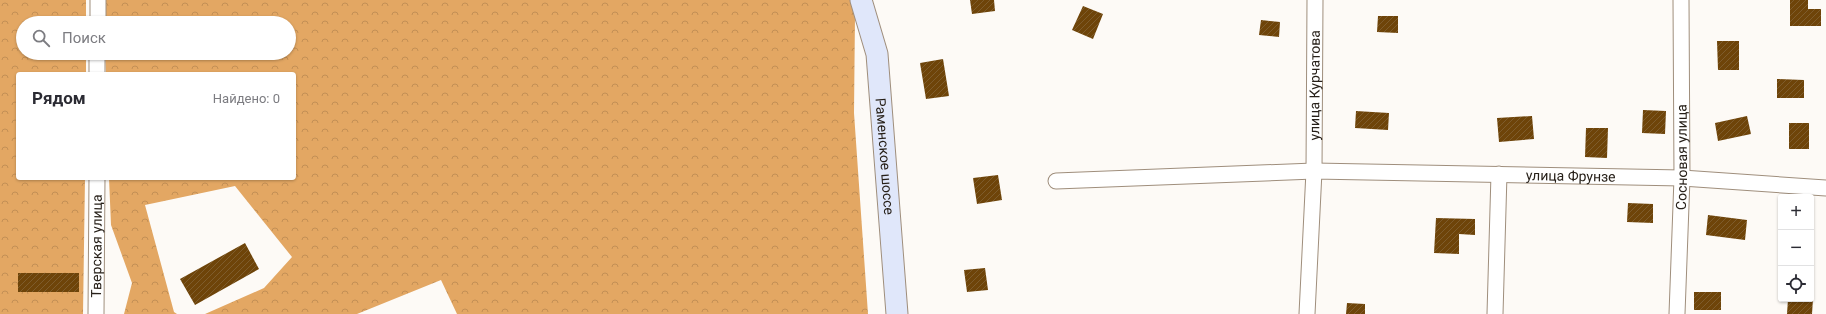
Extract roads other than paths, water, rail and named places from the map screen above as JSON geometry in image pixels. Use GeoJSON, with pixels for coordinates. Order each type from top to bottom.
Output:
{"type":"FeatureCollection","features":[{"type":"Feature","properties":{"kind":"main road","name":"Раменское шоссе"},"geometry":{"type":"LineString","coordinates":[[861,0],[877,54],[897,314]]}},
{"type":"Feature","properties":{"kind":"street"},"geometry":{"type":"LineString","coordinates":[[98,0],[98,16]]}},
{"type":"Feature","properties":{"kind":"street","name":"улица Курчатова"},"geometry":{"type":"LineString","coordinates":[[1308,314],[1314,171],[1315,0]]}},
{"type":"Feature","properties":{"kind":"street","name":"Сосновая улица"},"geometry":{"type":"LineString","coordinates":[[1677,314],[1682,178],[1681,0]]}},
{"type":"Feature","properties":{"kind":"street"},"geometry":{"type":"LineString","coordinates":[[97,60],[97,72]]}},
{"type":"Feature","properties":{"kind":"street","name":"улица Фрунзе"},"geometry":{"type":"LineString","coordinates":[[1056,181],[1314,171],[1682,178],[1826,188]]}},
{"type":"Feature","properties":{"kind":"street"},"geometry":{"type":"LineString","coordinates":[[1495,314],[1499,174]]}},
{"type":"Feature","properties":{"kind":"street","name":"Тверская улица"},"geometry":{"type":"LineString","coordinates":[[96,314],[97,180]]}}]}
